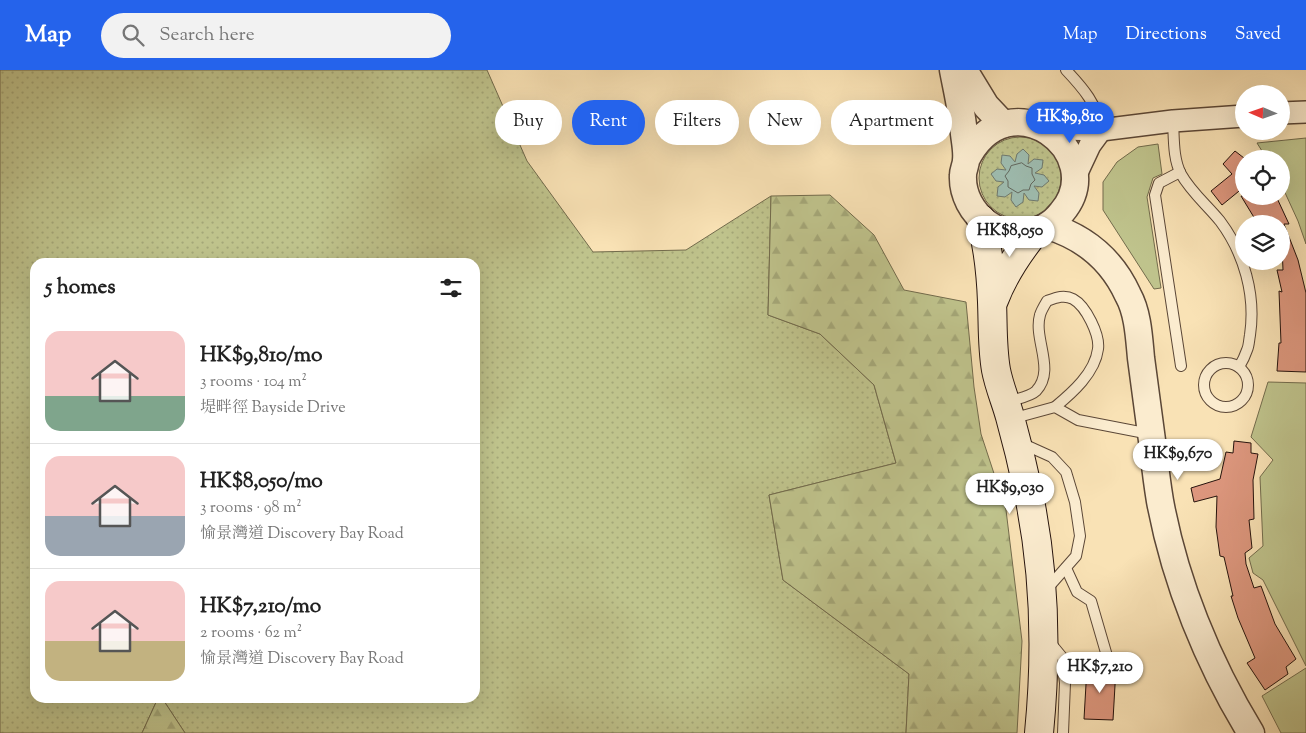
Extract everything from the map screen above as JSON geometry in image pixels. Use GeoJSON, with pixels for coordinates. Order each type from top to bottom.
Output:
{"type":"FeatureCollection","features":[{"type":"Feature","properties":{"kind":"main road"},"geometry":{"type":"LineString","coordinates":[[982,219],[989,258],[992,339],[996,371],[1011,421],[1028,493],[1042,594],[1044,636],[1043,688],[1039,733]]}},
{"type":"Feature","properties":{"kind":"main road"},"geometry":{"type":"LineString","coordinates":[[992,304],[1007,270],[1017,254],[1042,228]]}},
{"type":"Feature","properties":{"kind":"street"},"geometry":{"type":"LineString","coordinates":[[953,70],[964,132],[966,160],[963,176],[965,192],[971,207],[995,229],[1023,234],[1042,228],[1058,218],[1066,207],[1090,145],[1101,130]]}},
{"type":"Feature","properties":{"kind":"street"},"geometry":{"type":"LineString","coordinates":[[964,70],[986,106],[1003,124]]}},
{"type":"Feature","properties":{"kind":"street"},"geometry":{"type":"LineString","coordinates":[[1290,113],[1306,112]]}},
{"type":"Feature","properties":{"kind":"street"},"geometry":{"type":"LineString","coordinates":[[966,160],[974,144],[986,133],[1003,124],[1020,122],[1063,129],[1101,130],[1172,121],[1235,117]]}},
{"type":"Feature","properties":{"kind":"street"},"geometry":{"type":"LineString","coordinates":[[1038,125],[1054,135],[1066,149],[1072,161],[1074,185],[1086,232],[1096,250],[1113,269],[1129,296],[1137,326],[1161,502],[1174,559],[1192,612],[1215,666],[1251,733]]}},
{"type":"Feature","properties":{"kind":"street"},"geometry":{"type":"LineString","coordinates":[[1042,228],[1063,230],[1096,250]]}},
{"type":"Feature","properties":{"kind":"lane"},"geometry":{"type":"LineString","coordinates":[[1066,70],[1095,106],[1100,118],[1101,130]]}},
{"type":"Feature","properties":{"kind":"lane"},"geometry":{"type":"LineString","coordinates":[[1172,121],[1180,172],[1228,233],[1243,264],[1250,292],[1252,323],[1248,349],[1239,367]]}},
{"type":"Feature","properties":{"kind":"lane"},"geometry":{"type":"LineString","coordinates":[[1180,172],[1159,184],[1155,195],[1180,366]]}},
{"type":"Feature","properties":{"kind":"lane"},"geometry":{"type":"LineString","coordinates":[[1058,297],[1072,298],[1085,311],[1094,328],[1099,349],[1091,370],[1075,391],[1055,407],[1011,421],[1044,378],[1044,354],[1040,336],[1039,316],[1046,302],[1058,297]]}},
{"type":"Feature","properties":{"kind":"lane"},"geometry":{"type":"LineString","coordinates":[[1218,364],[1232,364],[1239,367],[1244,372],[1247,380],[1246,394],[1236,405],[1229,407],[1215,405],[1206,394],[1204,380],[1207,373],[1218,364]]}},
{"type":"Feature","properties":{"kind":"lane"},"geometry":{"type":"LineString","coordinates":[[1055,407],[1078,420],[1151,434]]}},
{"type":"Feature","properties":{"kind":"lane"},"geometry":{"type":"LineString","coordinates":[[1011,421],[1066,472],[1075,502],[1080,536],[1076,556],[1042,594]]}},
{"type":"Feature","properties":{"kind":"lane"},"geometry":{"type":"LineString","coordinates":[[1066,568],[1077,592],[1091,601],[1107,656]]}},
{"type":"Feature","properties":{"kind":"lane"},"geometry":{"type":"LineString","coordinates":[[1044,636],[1062,657],[1065,683],[1063,733]]}},
{"type":"Feature","properties":{"kind":"green space"},"geometry":{"type":"Polygon","coordinates":[[[0,70],[487,70],[500,100],[495,100],[495,145],[520,145],[527,161],[593,252],[686,250],[771,196],[768,315],[820,334],[874,385],[896,463],[769,495],[783,580],[909,674],[906,733],[185,733],[165,703],[480,703],[480,258],[30,258],[30,703],[156,703],[142,733],[0,733],[0,70]]]}},
{"type":"Feature","properties":{"kind":"green space"},"geometry":{"type":"Polygon","coordinates":[[[1020,137],[1036,140],[1049,149],[1058,162],[1061,178],[1058,194],[1049,207],[1036,216],[1020,219],[1004,216],[991,207],[982,194],[979,178],[982,162],[991,149],[1004,140],[1020,137]]]}},
{"type":"Feature","properties":{"kind":"green space"},"geometry":{"type":"Polygon","coordinates":[[[1306,138],[1306,244],[1290,204],[1290,150],[1261,150],[1257,143],[1306,138]]]}},
{"type":"Feature","properties":{"kind":"green space"},"geometry":{"type":"Polygon","coordinates":[[[1158,144],[1162,174],[1153,178],[1147,197],[1161,288],[1154,289],[1103,210],[1103,182],[1117,162],[1138,147],[1158,144]]]}},
{"type":"Feature","properties":{"kind":"green space"},"geometry":{"type":"Polygon","coordinates":[[[830,195],[874,235],[904,290],[966,302],[974,387],[981,434],[1006,510],[1022,641],[1017,733],[906,733],[909,674],[783,580],[769,495],[896,463],[874,385],[820,334],[768,315],[771,196],[830,195]]]}},
{"type":"Feature","properties":{"kind":"green space"},"geometry":{"type":"Polygon","coordinates":[[[1268,382],[1306,383],[1306,666],[1263,580],[1253,573],[1249,558],[1263,546],[1260,477],[1273,460],[1251,437],[1268,382]]]}},
{"type":"Feature","properties":{"kind":"green space"},"geometry":{"type":"Polygon","coordinates":[[[1306,668],[1306,733],[1281,733],[1262,696],[1306,668]]]}},
{"type":"Feature","properties":{"kind":"green space"},"geometry":{"type":"Polygon","coordinates":[[[156,703],[165,703],[185,733],[142,733],[156,703]]]}},
{"type":"Feature","properties":{"kind":"water"},"geometry":{"type":"Polygon","coordinates":[[[1023,149],[1029,155],[1028,164],[1034,159],[1043,160],[1042,168],[1035,173],[1044,175],[1049,181],[1042,187],[1034,186],[1039,193],[1038,201],[1029,200],[1024,193],[1023,202],[1016,207],[1011,200],[1012,192],[1005,197],[997,196],[998,187],[1004,182],[996,181],[991,174],[997,169],[1006,170],[1001,163],[1002,155],[1010,156],[1015,162],[1017,154],[1023,149]]]}},
{"type":"Feature","properties":{"kind":"building"},"geometry":{"type":"Polygon","coordinates":[[[1235,151],[1235,194],[1222,205],[1211,191],[1232,174],[1223,164],[1235,151]]]}},
{"type":"Feature","properties":{"kind":"building"},"geometry":{"type":"Polygon","coordinates":[[[1246,205],[1280,205],[1285,215],[1253,215],[1246,205]]]}},
{"type":"Feature","properties":{"kind":"building"},"geometry":{"type":"Polygon","coordinates":[[[1290,239],[1298,260],[1306,293],[1306,372],[1277,371],[1279,343],[1281,343],[1279,291],[1282,292],[1277,270],[1290,270],[1290,239]]]}},
{"type":"Feature","properties":{"kind":"building"},"geometry":{"type":"Polygon","coordinates":[[[1234,441],[1251,443],[1251,453],[1258,454],[1253,480],[1254,519],[1249,520],[1252,548],[1245,553],[1246,564],[1254,588],[1261,586],[1275,624],[1296,659],[1286,667],[1288,674],[1265,690],[1247,663],[1255,658],[1231,596],[1233,596],[1224,557],[1220,556],[1216,527],[1217,496],[1194,502],[1191,488],[1220,479],[1226,452],[1233,453],[1234,441]]]}},
{"type":"Feature","properties":{"kind":"building"},"geometry":{"type":"Polygon","coordinates":[[[1087,667],[1116,668],[1113,720],[1084,719],[1087,667]]]}}]}
